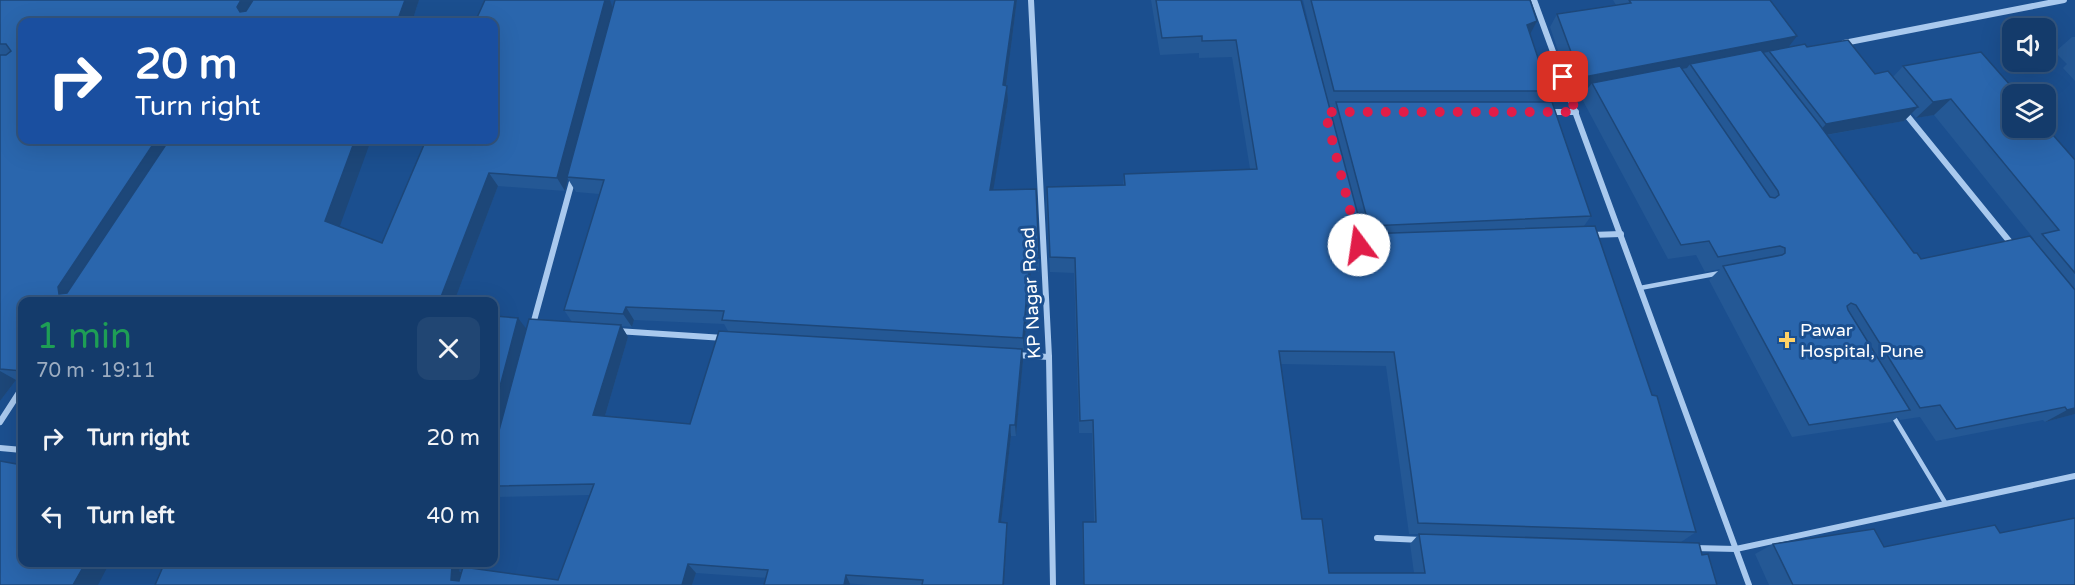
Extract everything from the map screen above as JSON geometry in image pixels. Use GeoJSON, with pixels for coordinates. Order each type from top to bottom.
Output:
{"type":"FeatureCollection","features":[{"type":"Feature","properties":{"kind":"street","name":"KP Nagar Road"},"geometry":{"type":"LineString","coordinates":[[1031,0],[1049,357],[1053,585]]}},
{"type":"Feature","properties":{"kind":"street"},"geometry":{"type":"LineString","coordinates":[[1534,0],[1749,585]]}},
{"type":"Feature","properties":{"kind":"street"},"geometry":{"type":"LineString","coordinates":[[1836,44],[2064,0]]}},
{"type":"Feature","properties":{"kind":"street"},"geometry":{"type":"LineString","coordinates":[[1847,42],[1855,51]]}},
{"type":"Feature","properties":{"kind":"street"},"geometry":{"type":"LineString","coordinates":[[1570,96],[1603,89]]}},
{"type":"Feature","properties":{"kind":"street"},"geometry":{"type":"LineString","coordinates":[[1899,105],[2016,249]]}},
{"type":"Feature","properties":{"kind":"street"},"geometry":{"type":"LineString","coordinates":[[1540,112],[1576,112]]}},
{"type":"Feature","properties":{"kind":"street"},"geometry":{"type":"LineString","coordinates":[[530,337],[575,169]]}},
{"type":"Feature","properties":{"kind":"street"},"geometry":{"type":"LineString","coordinates":[[1585,236],[1621,234]]}},
{"type":"Feature","properties":{"kind":"street"},"geometry":{"type":"LineString","coordinates":[[533,326],[544,327]]}},
{"type":"Feature","properties":{"kind":"street"},"geometry":{"type":"LineString","coordinates":[[603,330],[732,338]]}},
{"type":"Feature","properties":{"kind":"street"},"geometry":{"type":"LineString","coordinates":[[1002,354],[1049,357]]}},
{"type":"Feature","properties":{"kind":"street"},"geometry":{"type":"LineString","coordinates":[[0,422],[18,394]]}},
{"type":"Feature","properties":{"kind":"street"},"geometry":{"type":"LineString","coordinates":[[0,448],[18,450]]}},
{"type":"Feature","properties":{"kind":"street"},"geometry":{"type":"LineString","coordinates":[[1688,548],[1736,549],[2075,476]]}},
{"type":"Feature","properties":{"kind":"street"},"geometry":{"type":"LineString","coordinates":[[1377,538],[1425,540]]}},
{"type":"Feature","properties":{"kind":"street"},"geometry":{"type":"LineString","coordinates":[[468,585],[472,567]]}},
{"type":"Feature","properties":{"kind":"lane"},"geometry":{"type":"LineString","coordinates":[[1640,288],[1722,273]]}},
{"type":"Feature","properties":{"kind":"lane"},"geometry":{"type":"LineString","coordinates":[[1890,412],[1946,504]]}},
{"type":"Feature","properties":{"kind":"building"},"geometry":{"type":"Polygon","coordinates":[[[0,0],[241,0],[237,7],[240,12],[246,11],[253,0],[405,0],[398,18],[18,18],[18,144],[153,144],[58,287],[59,294],[67,293],[166,144],[354,144],[325,221],[382,243],[424,144],[498,144],[498,18],[477,18],[485,0],[605,0],[557,178],[489,173],[441,297],[18,297],[18,371],[0,369],[0,55],[6,55],[11,51],[6,44],[0,44],[0,0]]]}},
{"type":"Feature","properties":{"kind":"building"},"geometry":{"type":"Polygon","coordinates":[[[615,0],[1015,0],[1003,85],[1007,86],[990,190],[1036,189],[1039,258],[1030,258],[1023,338],[722,320],[724,311],[626,307],[623,314],[564,310],[604,180],[567,177],[615,0]]]}},
{"type":"Feature","properties":{"kind":"building"},"geometry":{"type":"Polygon","coordinates":[[[1156,0],[1301,0],[1363,234],[1595,226],[1652,395],[1657,396],[1696,532],[1418,523],[1394,352],[1279,351],[1302,519],[1322,519],[1329,573],[1425,573],[1419,534],[1699,543],[1702,555],[1708,554],[1717,585],[1084,585],[1083,522],[1096,522],[1093,420],[1080,421],[1075,258],[1050,257],[1047,187],[1125,185],[1124,174],[1257,169],[1236,40],[1202,41],[1202,36],[1162,38],[1156,0]]]}},
{"type":"Feature","properties":{"kind":"building"},"geometry":{"type":"Polygon","coordinates":[[[1311,0],[1530,0],[1537,21],[1527,25],[1549,91],[1334,91],[1311,0]]]}},
{"type":"Feature","properties":{"kind":"building"},"geometry":{"type":"Polygon","coordinates":[[[1629,0],[1770,0],[1797,36],[1584,77],[1571,52],[1557,14],[1631,3],[1629,0]]]}},
{"type":"Feature","properties":{"kind":"building"},"geometry":{"type":"Polygon","coordinates":[[[1848,40],[1875,74],[1888,71],[1918,107],[1826,124],[1769,51],[1805,44],[1807,47],[1848,40]]]}},
{"type":"Feature","properties":{"kind":"building"},"geometry":{"type":"Polygon","coordinates":[[[1761,50],[1914,253],[1917,253],[1921,259],[2030,236],[2075,290],[2075,408],[2067,410],[2065,407],[1956,429],[1940,405],[1920,408],[1856,305],[1851,303],[1847,306],[1848,310],[1910,410],[1809,425],[1723,266],[1782,255],[1785,253],[1785,248],[1780,246],[1718,257],[1709,241],[1681,245],[1592,83],[1680,66],[1770,197],[1775,198],[1779,195],[1778,191],[1690,64],[1761,50]]]}},
{"type":"Feature","properties":{"kind":"building"},"geometry":{"type":"Polygon","coordinates":[[[1981,52],[2009,84],[2002,84],[2002,138],[2056,138],[2075,160],[2075,273],[2042,234],[2059,230],[1951,99],[1933,102],[1903,66],[1981,52]]]}},
{"type":"Feature","properties":{"kind":"building"},"geometry":{"type":"Polygon","coordinates":[[[1336,102],[1552,102],[1591,216],[1369,226],[1336,102]]]}},
{"type":"Feature","properties":{"kind":"building"},"geometry":{"type":"Polygon","coordinates":[[[498,316],[518,318],[498,394],[498,316]]]}},
{"type":"Feature","properties":{"kind":"building"},"geometry":{"type":"Polygon","coordinates":[[[529,319],[621,325],[593,415],[690,424],[719,331],[1022,349],[1015,425],[1010,425],[999,522],[1007,523],[1003,585],[922,585],[923,580],[846,575],[844,585],[764,585],[768,570],[688,564],[682,585],[155,585],[163,567],[452,567],[451,580],[459,581],[463,567],[558,580],[594,484],[498,486],[498,434],[529,319]]]}},
{"type":"Feature","properties":{"kind":"building"},"geometry":{"type":"Polygon","coordinates":[[[0,461],[18,464],[18,567],[83,567],[73,585],[0,585],[0,461]]]}},
{"type":"Feature","properties":{"kind":"building"},"geometry":{"type":"Polygon","coordinates":[[[2075,518],[2075,585],[1793,585],[1773,544],[1874,529],[1884,547],[1995,525],[2000,533],[2075,518]]]}},
{"type":"Feature","properties":{"kind":"place","name":"Pawar Hospital, Pune"},"geometry":{"type":"Point","coordinates":[1787,340]}},
{"type":"Feature","properties":{"kind":"route"},"geometry":{"type":"LineString","coordinates":[[1359,245],[1325,112],[1576,112],[1563,77]]}}]}
